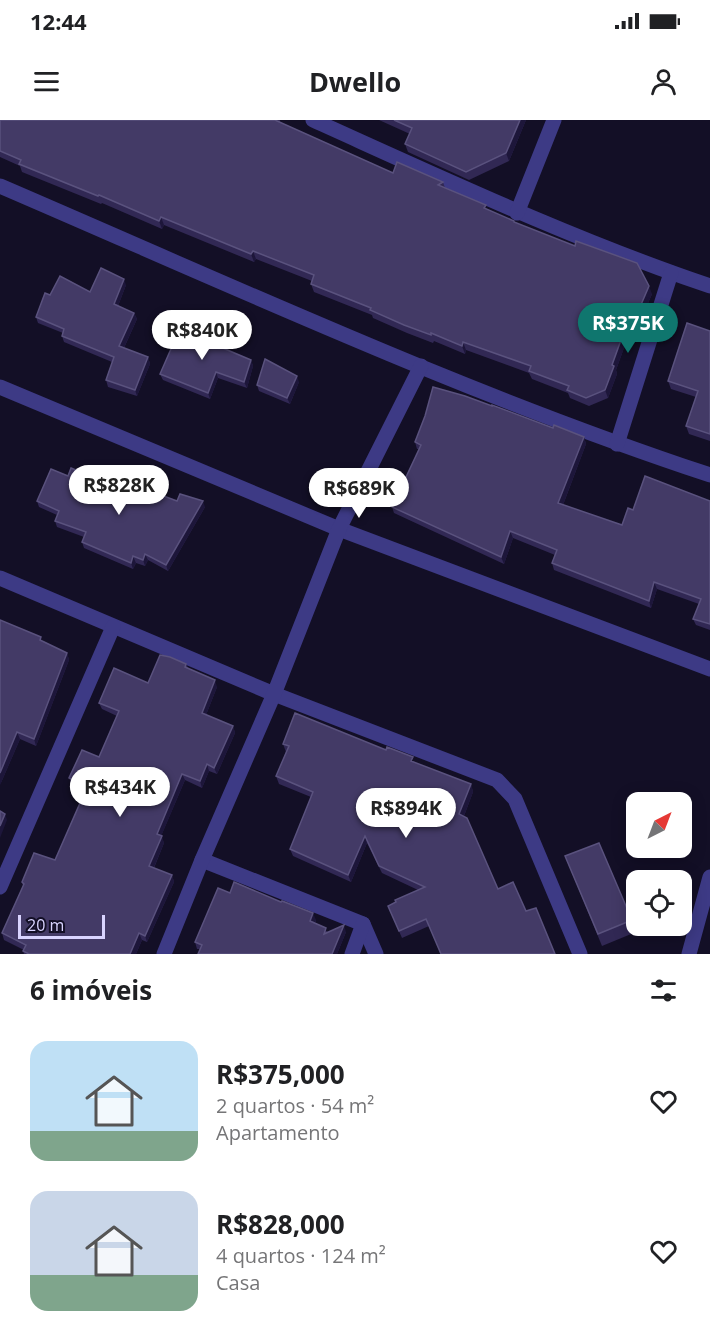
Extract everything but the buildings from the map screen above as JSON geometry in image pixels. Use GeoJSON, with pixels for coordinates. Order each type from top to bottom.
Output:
{"type":"FeatureCollection","features":[{"type":"Feature","properties":{"kind":"street"},"geometry":{"type":"LineString","coordinates":[[313,120],[517,213],[710,286]]}},
{"type":"Feature","properties":{"kind":"street"},"geometry":{"type":"LineString","coordinates":[[517,213],[554,120]]}},
{"type":"Feature","properties":{"kind":"street"},"geometry":{"type":"LineString","coordinates":[[0,186],[421,366],[617,444],[710,475]]}},
{"type":"Feature","properties":{"kind":"street"},"geometry":{"type":"LineString","coordinates":[[617,444],[671,273]]}},
{"type":"Feature","properties":{"kind":"street"},"geometry":{"type":"LineString","coordinates":[[164,954],[339,530],[421,366]]}},
{"type":"Feature","properties":{"kind":"street"},"geometry":{"type":"LineString","coordinates":[[0,387],[339,530],[710,669]]}},
{"type":"Feature","properties":{"kind":"street"},"geometry":{"type":"LineString","coordinates":[[0,578],[273,694],[496,780],[515,799],[580,954]]}},
{"type":"Feature","properties":{"kind":"street"},"geometry":{"type":"LineString","coordinates":[[0,887],[113,627]]}},
{"type":"Feature","properties":{"kind":"street"},"geometry":{"type":"LineString","coordinates":[[202,860],[363,924],[376,954]]}},
{"type":"Feature","properties":{"kind":"street"},"geometry":{"type":"LineString","coordinates":[[689,954],[710,877]]}},
{"type":"Feature","properties":{"kind":"street"},"geometry":{"type":"LineString","coordinates":[[351,954],[363,924]]}}]}
